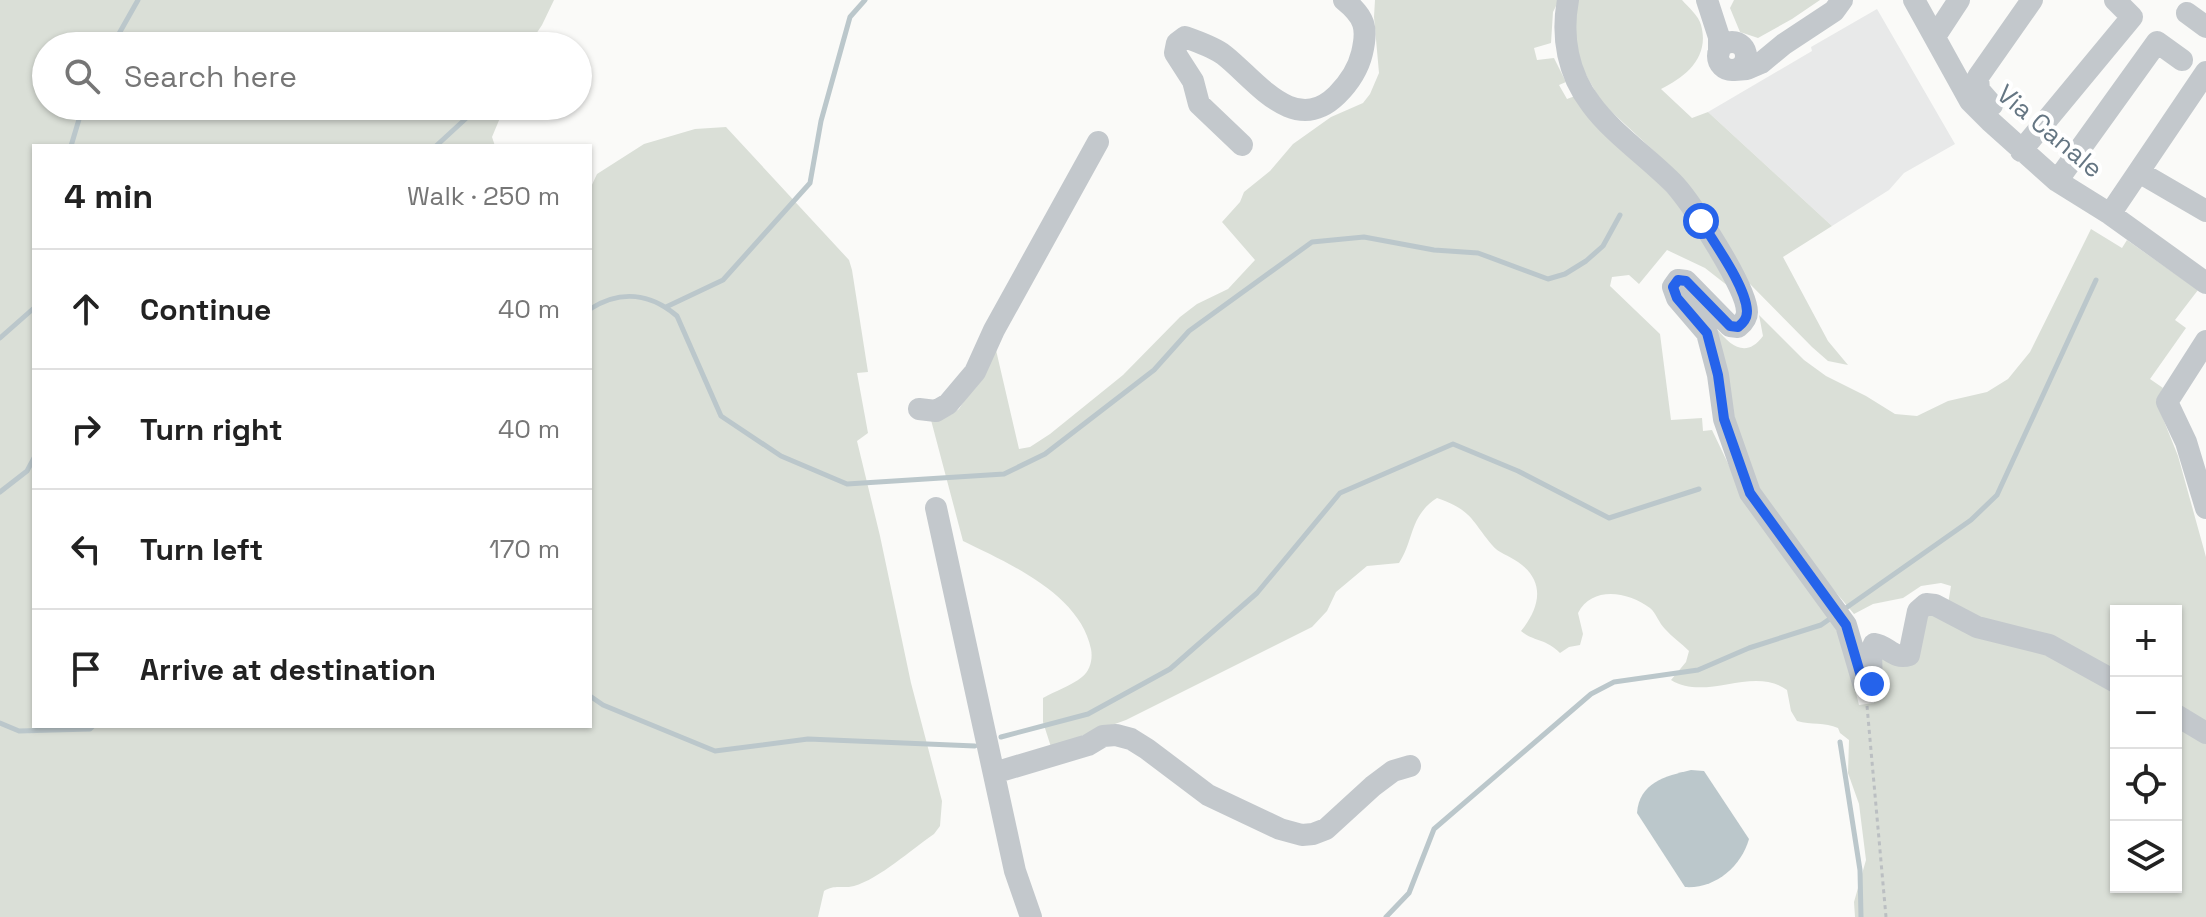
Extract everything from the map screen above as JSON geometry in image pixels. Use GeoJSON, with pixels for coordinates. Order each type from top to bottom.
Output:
{"type":"FeatureCollection","features":[{"type":"Feature","properties":{"kind":"street"},"geometry":{"type":"LineString","coordinates":[[1242,145],[1199,104],[1193,81],[1175,53],[1177,43],[1185,37],[1222,53],[1276,102],[1294,109],[1310,110],[1329,103],[1349,82],[1360,62],[1366,34],[1359,12],[1344,0]]}},
{"type":"Feature","properties":{"kind":"street"},"geometry":{"type":"LineString","coordinates":[[1568,0],[1565,18],[1568,59],[1584,93],[1592,105],[1677,187],[1701,221],[1742,294],[1747,312],[1744,322],[1738,327],[1730,326],[1686,281],[1678,280],[1673,287],[1677,298],[1707,333],[1718,375],[1724,419],[1750,493],[1846,625],[1863,683],[1867,687],[1872,684],[1871,651],[1874,644],[1895,656],[1902,658],[1909,655],[1918,611],[1926,604],[1935,605],[1977,627],[2049,645],[2110,679]]}},
{"type":"Feature","properties":{"kind":"street"},"geometry":{"type":"LineString","coordinates":[[1733,48],[1721,65],[1734,70],[1761,63],[1834,11],[1842,0]]}},
{"type":"Feature","properties":{"kind":"street","name":"Via Canale"},"geometry":{"type":"LineString","coordinates":[[1914,0],[1970,101],[1990,121],[2057,181],[2110,214],[2206,283]]}},
{"type":"Feature","properties":{"kind":"street"},"geometry":{"type":"LineString","coordinates":[[1936,35],[1959,0]]}},
{"type":"Feature","properties":{"kind":"street"},"geometry":{"type":"LineString","coordinates":[[1990,121],[1994,106],[1979,90],[1978,77],[2032,0]]}},
{"type":"Feature","properties":{"kind":"street"},"geometry":{"type":"LineString","coordinates":[[2021,151],[2132,17],[2115,0]]}},
{"type":"Feature","properties":{"kind":"street"},"geometry":{"type":"LineString","coordinates":[[1711,10],[1733,48]]}},
{"type":"Feature","properties":{"kind":"street"},"geometry":{"type":"LineString","coordinates":[[2187,13],[2206,27]]}},
{"type":"Feature","properties":{"kind":"street"},"geometry":{"type":"LineString","coordinates":[[2057,181],[2157,42],[2182,60]]}},
{"type":"Feature","properties":{"kind":"street"},"geometry":{"type":"LineString","coordinates":[[1733,48],[1784,44]]}},
{"type":"Feature","properties":{"kind":"street"},"geometry":{"type":"LineString","coordinates":[[2110,214],[2206,72]]}},
{"type":"Feature","properties":{"kind":"street"},"geometry":{"type":"LineString","coordinates":[[919,409],[936,411],[948,404],[975,372],[994,330],[1098,142]]}},
{"type":"Feature","properties":{"kind":"street","name":"Via Canale"},"geometry":{"type":"LineString","coordinates":[[2139,172],[2206,211]]}},
{"type":"Feature","properties":{"kind":"street"},"geometry":{"type":"LineString","coordinates":[[2202,355],[2167,402],[2186,442],[2206,508]]}},
{"type":"Feature","properties":{"kind":"street"},"geometry":{"type":"LineString","coordinates":[[2186,442],[2206,455]]}},
{"type":"Feature","properties":{"kind":"street"},"geometry":{"type":"LineString","coordinates":[[936,508],[1015,871],[1031,917]]}},
{"type":"Feature","properties":{"kind":"street"},"geometry":{"type":"LineString","coordinates":[[2182,719],[2206,733]]}},
{"type":"Feature","properties":{"kind":"street"},"geometry":{"type":"LineString","coordinates":[[994,773],[1088,745],[1103,736],[1116,735],[1139,744],[1208,795],[1280,829],[1302,835],[1326,829],[1373,786],[1393,771],[1410,766]]}},
{"type":"Feature","properties":{"kind":"path"},"geometry":{"type":"LineString","coordinates":[[1863,683],[1886,917]]}},
{"type":"Feature","properties":{"kind":"shaded area"},"geometry":{"type":"Polygon","coordinates":[[[0,0],[554,0],[537,32],[32,32],[32,120],[499,120],[492,137],[494,144],[32,144],[32,728],[592,728],[592,185],[597,174],[644,144],[695,129],[726,127],[849,260],[868,372],[857,373],[868,433],[857,441],[911,683],[942,801],[940,826],[934,834],[864,882],[824,891],[818,917],[0,917],[0,0]]]}},
{"type":"Feature","properties":{"kind":"shaded area"},"geometry":{"type":"Polygon","coordinates":[[[1375,0],[1559,0],[1553,12],[1551,43],[1534,48],[1537,60],[1554,58],[1566,82],[1559,85],[1567,99],[1575,96],[1685,211],[1728,286],[1705,268],[1667,250],[1639,284],[1629,275],[1612,277],[1610,286],[1660,334],[1671,420],[1702,418],[1703,431],[1712,430],[1747,503],[1840,628],[1859,705],[1874,703],[1880,653],[1904,664],[1922,616],[1930,610],[2065,661],[2110,686],[2110,893],[2182,893],[2182,726],[2206,741],[2206,917],[1855,917],[1854,902],[1866,860],[1859,804],[1848,773],[1849,740],[1838,728],[1797,721],[1791,711],[1787,690],[1773,683],[1759,681],[1699,687],[1685,686],[1671,680],[1686,662],[1689,651],[1665,629],[1650,608],[1631,598],[1601,595],[1584,604],[1578,613],[1583,634],[1580,645],[1560,653],[1526,634],[1521,631],[1536,604],[1533,578],[1527,569],[1495,548],[1464,512],[1437,498],[1421,513],[1399,563],[1367,566],[1336,592],[1327,611],[1312,627],[1126,720],[1051,747],[1043,722],[1043,698],[1087,672],[1092,653],[1084,629],[1058,596],[1020,570],[963,541],[931,420],[959,409],[996,350],[1019,449],[1030,447],[1123,375],[1180,317],[1197,304],[1228,289],[1255,260],[1222,222],[1240,202],[1244,192],[1270,171],[1293,144],[1331,117],[1363,103],[1370,94],[1379,73],[1375,0]]]}},
{"type":"Feature","properties":{"kind":"shaded area"},"geometry":{"type":"Polygon","coordinates":[[[1575,0],[1682,0],[1696,15],[1703,36],[1699,56],[1687,72],[1661,89],[1692,118],[1708,112],[1832,226],[1783,257],[1828,341],[1848,365],[1828,361],[1747,281],[1655,152],[1602,103],[1574,54],[1575,0]]]}},
{"type":"Feature","properties":{"kind":"shaded area"},"geometry":{"type":"Polygon","coordinates":[[[1734,0],[1820,0],[1758,38],[1740,32],[1730,8],[1734,0]]]}},
{"type":"Feature","properties":{"kind":"shaded area"},"geometry":{"type":"Polygon","coordinates":[[[1877,9],[1955,144],[1904,173],[1889,190],[1832,226],[1708,112],[1877,9]]]}},
{"type":"Feature","properties":{"kind":"shaded area"},"geometry":{"type":"Polygon","coordinates":[[[2091,229],[2122,248],[2127,240],[2198,290],[2175,320],[2186,328],[2150,379],[2163,388],[2156,401],[2178,456],[2206,557],[2206,722],[2182,708],[2182,605],[2110,605],[2110,670],[1975,618],[1948,604],[1951,586],[1941,583],[1921,586],[1903,598],[1873,604],[1854,614],[1798,547],[1773,512],[1752,474],[1735,421],[1717,329],[1733,345],[1751,347],[1763,336],[1759,315],[1804,360],[1826,376],[1895,414],[1917,416],[1948,401],[1987,392],[2008,379],[2030,352],[2091,229]]]}},
{"type":"Feature","properties":{"kind":"shaded area"},"geometry":{"type":"Polygon","coordinates":[[[1691,770],[1704,771],[1749,839],[1740,859],[1725,874],[1707,884],[1685,887],[1637,813],[1643,794],[1655,782],[1691,770]]]}},
{"type":"Feature","properties":{"kind":"waterway"},"geometry":{"type":"LineString","coordinates":[[120,32],[138,0]]}},
{"type":"Feature","properties":{"kind":"waterway"},"geometry":{"type":"LineString","coordinates":[[666,307],[723,280],[810,183],[821,121],[850,17],[865,0]]}},
{"type":"Feature","properties":{"kind":"waterway"},"geometry":{"type":"LineString","coordinates":[[72,144],[79,120]]}},
{"type":"Feature","properties":{"kind":"waterway"},"geometry":{"type":"LineString","coordinates":[[438,144],[464,120]]}},
{"type":"Feature","properties":{"kind":"waterway"},"geometry":{"type":"LineString","coordinates":[[592,308],[612,299],[635,297],[667,308],[677,316],[721,416],[781,456],[847,484],[1004,474],[1045,454],[1154,370],[1189,331],[1312,242],[1364,237],[1434,250],[1478,253],[1548,279],[1565,274],[1603,246],[1620,215]]}},
{"type":"Feature","properties":{"kind":"waterway"},"geometry":{"type":"LineString","coordinates":[[1843,610],[1971,520],[1997,495],[2096,280]]}},
{"type":"Feature","properties":{"kind":"waterway"},"geometry":{"type":"LineString","coordinates":[[0,338],[32,310]]}},
{"type":"Feature","properties":{"kind":"waterway"},"geometry":{"type":"LineString","coordinates":[[1001,737],[1088,714],[1170,669],[1257,593],[1340,493],[1453,444],[1518,471],[1609,518],[1699,489]]}},
{"type":"Feature","properties":{"kind":"waterway"},"geometry":{"type":"LineString","coordinates":[[0,492],[27,471],[32,462]]}},
{"type":"Feature","properties":{"kind":"waterway"},"geometry":{"type":"LineString","coordinates":[[1386,917],[1409,893],[1434,829],[1591,694],[1614,682],[1698,670],[1749,648],[1821,625],[1831,618]]}},
{"type":"Feature","properties":{"kind":"waterway"},"geometry":{"type":"LineString","coordinates":[[592,697],[603,705],[715,751],[808,739],[975,746]]}},
{"type":"Feature","properties":{"kind":"waterway"},"geometry":{"type":"LineString","coordinates":[[0,723],[19,731],[91,728]]}},
{"type":"Feature","properties":{"kind":"waterway"},"geometry":{"type":"LineString","coordinates":[[1840,742],[1860,870],[1861,917]]}},
{"type":"Feature","properties":{"kind":"route"},"geometry":{"type":"LineString","coordinates":[[1701,221],[1742,294],[1747,312],[1744,322],[1738,327],[1730,326],[1686,281],[1678,280],[1673,287],[1677,298],[1707,333],[1731,445],[1750,493],[1846,625],[1863,683],[1867,687],[1872,684]]}}]}
